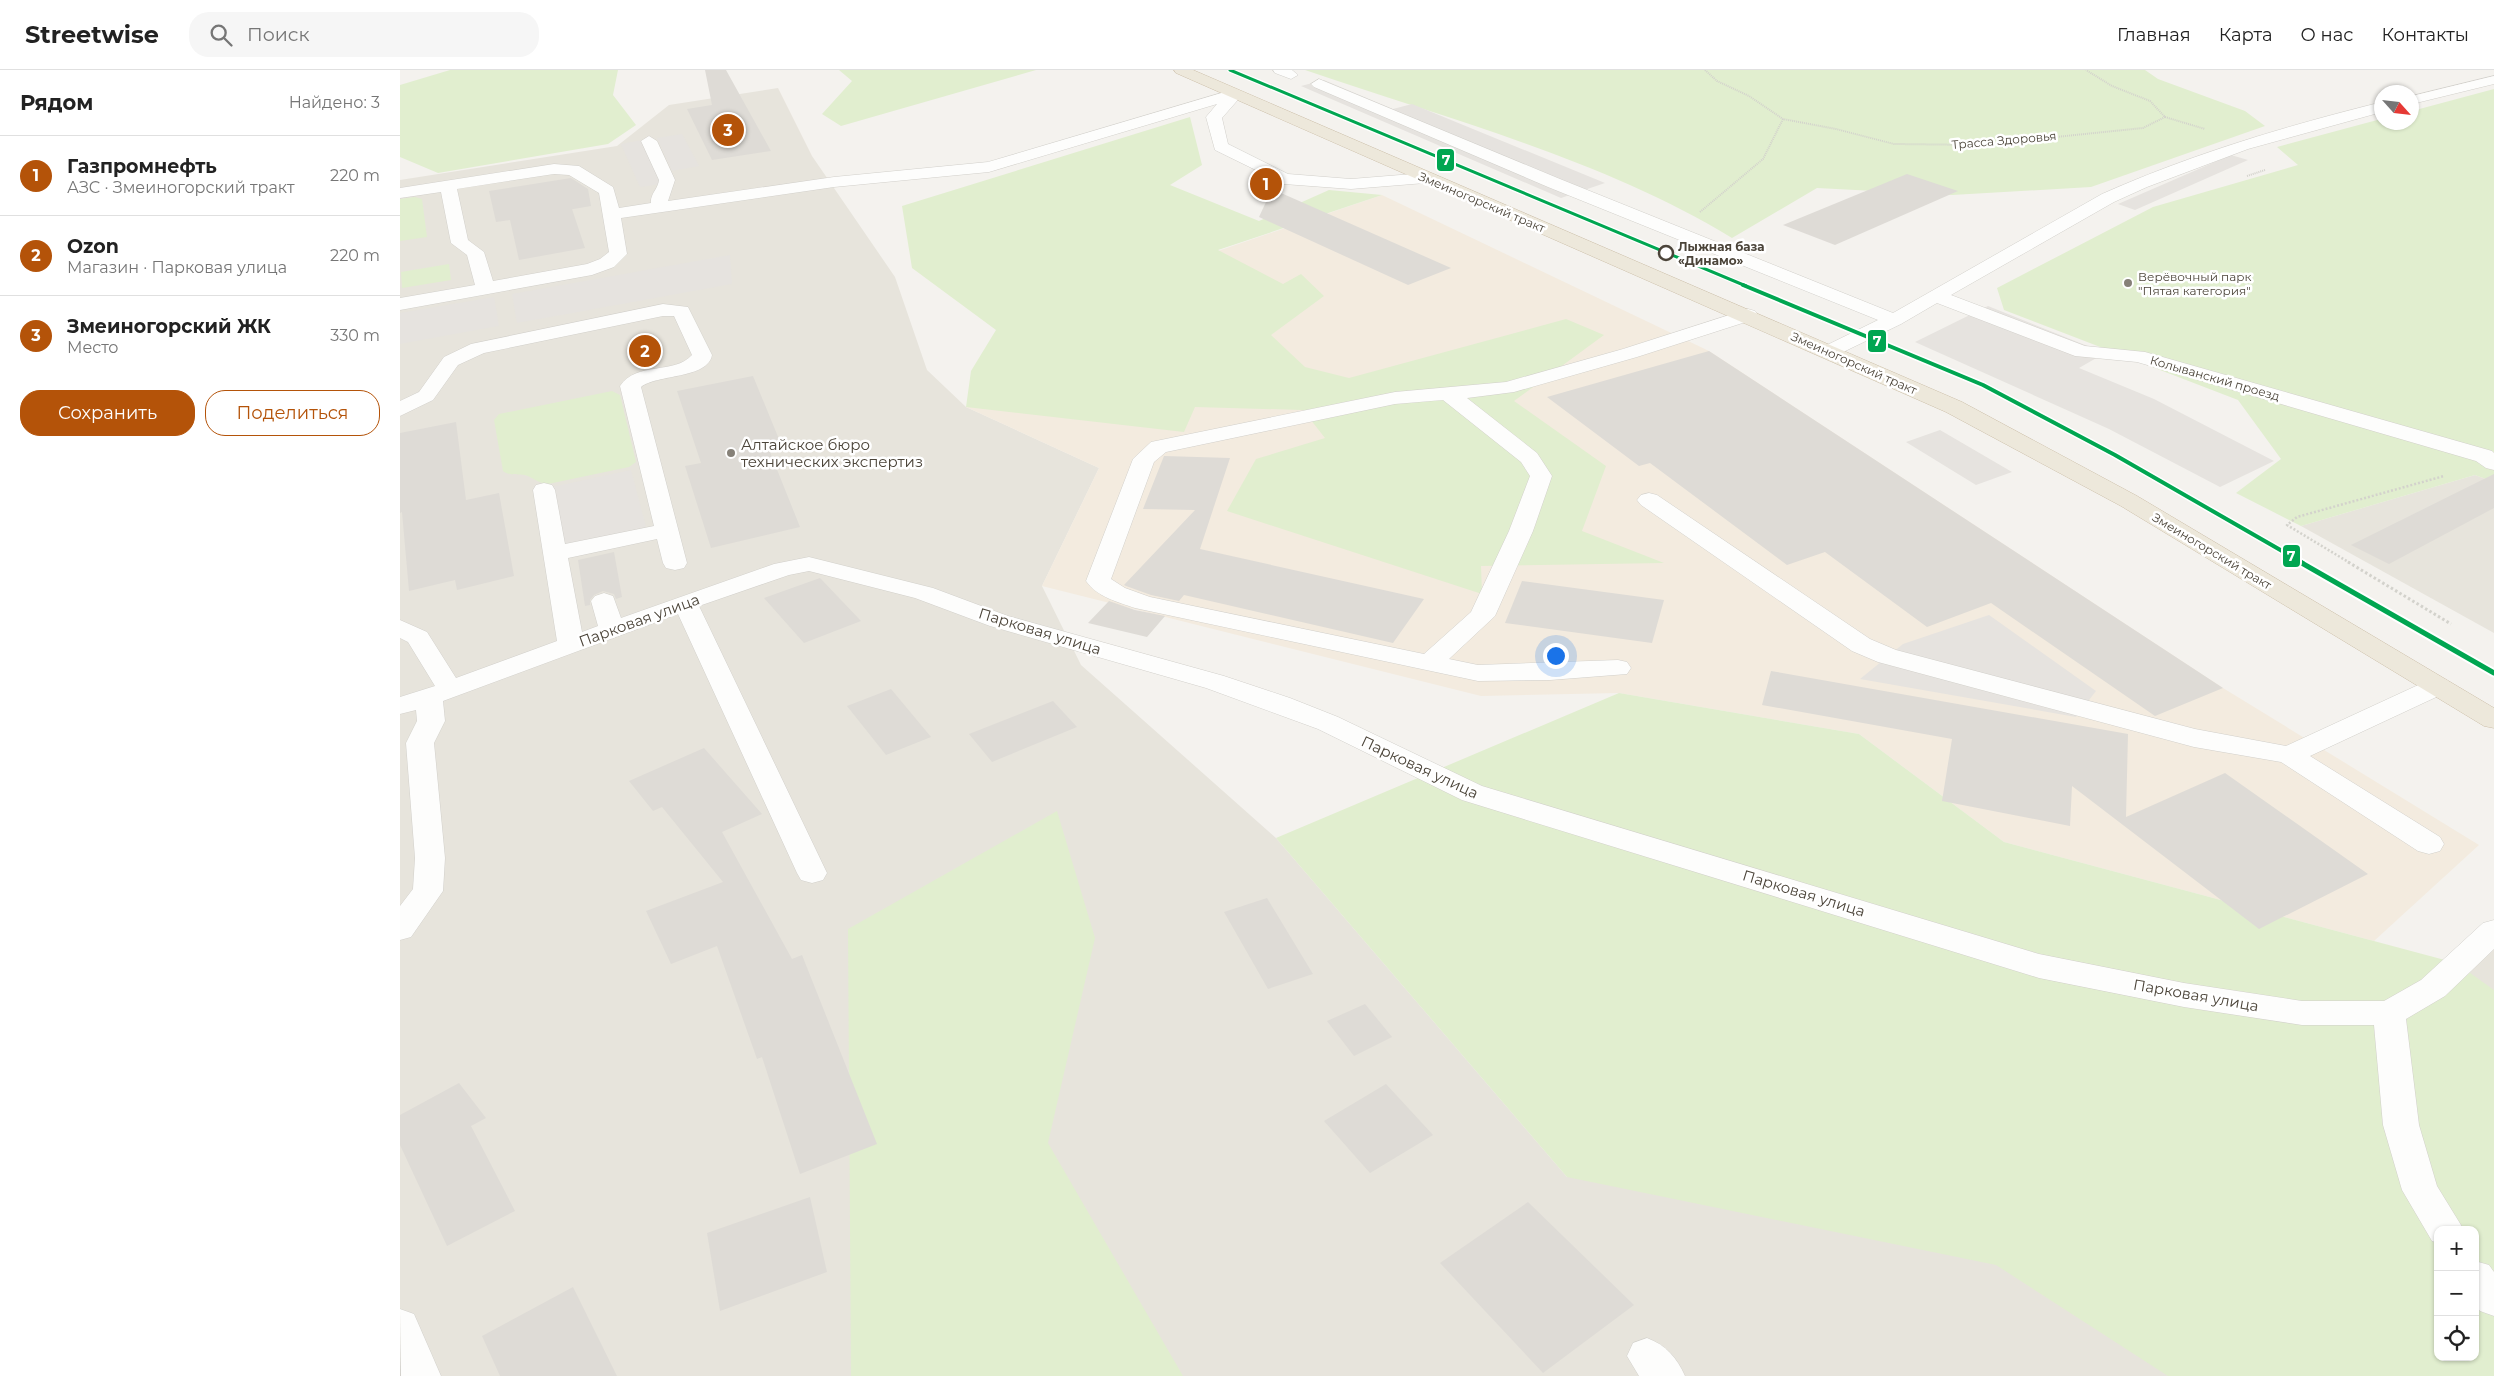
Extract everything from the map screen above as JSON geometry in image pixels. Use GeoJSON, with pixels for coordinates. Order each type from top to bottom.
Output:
{"type":"FeatureCollection","features":[{"type":"Feature","properties":{"kind":"highway","name":"Змеиногорский тракт"},"geometry":{"type":"LineString","coordinates":[[1181,70],[1425,178],[1748,315],[1954,407],[2129,501],[2494,720]]}},
{"type":"Feature","properties":{"kind":"street"},"geometry":{"type":"LineString","coordinates":[[2451,73],[2487,82]]}},
{"type":"Feature","properties":{"kind":"street"},"geometry":{"type":"LineString","coordinates":[[2419,98],[2487,82]]}},
{"type":"Feature","properties":{"kind":"street"},"geometry":{"type":"LineString","coordinates":[[1319,84],[1676,233],[1894,320]]}},
{"type":"Feature","properties":{"kind":"street"},"geometry":{"type":"LineString","coordinates":[[1236,94],[1214,117],[1221,147],[1284,179],[1352,184],[1425,178]]}},
{"type":"Feature","properties":{"kind":"street"},"geometry":{"type":"LineString","coordinates":[[612,214],[834,182],[989,167],[1236,94]]}},
{"type":"Feature","properties":{"kind":"street"},"geometry":{"type":"LineString","coordinates":[[1830,352],[1894,320],[2108,198],[2139,184],[2249,142],[2374,109]]}},
{"type":"Feature","properties":{"kind":"street"},"geometry":{"type":"LineString","coordinates":[[649,141],[667,180],[667,185],[658,198],[660,207]]}},
{"type":"Feature","properties":{"kind":"street"},"geometry":{"type":"LineString","coordinates":[[400,193],[554,168],[568,169],[577,172],[608,191],[618,254],[607,263],[592,269],[400,304]]}},
{"type":"Feature","properties":{"kind":"street"},"geometry":{"type":"LineString","coordinates":[[448,186],[460,243],[475,252],[486,289]]}},
{"type":"Feature","properties":{"kind":"street","name":"Колыванский проезд"},"geometry":{"type":"LineString","coordinates":[[1936,296],[2082,352],[2138,356],[2491,458]]}},
{"type":"Feature","properties":{"kind":"street"},"geometry":{"type":"LineString","coordinates":[[400,410],[426,396],[451,361],[478,348],[663,310],[681,311],[702,358],[691,366],[639,379],[630,386],[674,563]]}},
{"type":"Feature","properties":{"kind":"street"},"geometry":{"type":"LineString","coordinates":[[1618,668],[1550,672],[1478,673],[1144,603],[1116,593],[1098,581],[1144,459],[1159,447],[1395,398],[1507,388],[1630,354],[1748,315]]}},
{"type":"Feature","properties":{"kind":"street"},"geometry":{"type":"LineString","coordinates":[[1429,663],[1482,616],[1520,531],[1541,476],[1529,458],[1449,394]]}},
{"type":"Feature","properties":{"kind":"street"},"geometry":{"type":"LineString","coordinates":[[544,490],[571,645]]}},
{"type":"Feature","properties":{"kind":"street"},"geometry":{"type":"LineString","coordinates":[[1649,500],[1861,645],[1887,656],[2194,738],[2289,755],[2429,844]]}},
{"type":"Feature","properties":{"kind":"street"},"geometry":{"type":"LineString","coordinates":[[555,554],[666,530]]}},
{"type":"Feature","properties":{"kind":"street","name":"Парковая улица"},"geometry":{"type":"LineString","coordinates":[[400,706],[783,568],[809,564],[924,593],[999,621],[1215,682],[1280,704],[1328,724],[1472,793],[2038,966],[2184,995],[2302,1013],[2389,1013],[2433,988],[2494,931]]}},
{"type":"Feature","properties":{"kind":"street"},"geometry":{"type":"LineString","coordinates":[[604,602],[612,630]]}},
{"type":"Feature","properties":{"kind":"street"},"geometry":{"type":"LineString","coordinates":[[685,603],[812,874]]}},
{"type":"Feature","properties":{"kind":"street"},"geometry":{"type":"LineString","coordinates":[[400,628],[418,637],[440,693],[431,721],[410,746],[430,858],[428,891],[400,929]]}},
{"type":"Feature","properties":{"kind":"street"},"geometry":{"type":"LineString","coordinates":[[2289,755],[2438,686]]}},
{"type":"Feature","properties":{"kind":"street"},"geometry":{"type":"LineString","coordinates":[[2389,1013],[2401,1125],[2420,1190],[2442,1226]]}},
{"type":"Feature","properties":{"kind":"street"},"geometry":{"type":"LineString","coordinates":[[2479,1282],[2494,1299]]}},
{"type":"Feature","properties":{"kind":"street"},"geometry":{"type":"LineString","coordinates":[[400,1326],[421,1376]]}},
{"type":"Feature","properties":{"kind":"path","name":"Трасса Здоровья"},"geometry":{"type":"LineString","coordinates":[[1705,70],[1717,81],[1749,96],[1783,119],[1836,128],[1894,144],[1978,145],[2143,128],[2164,118],[2160,109],[2148,99],[2115,87],[2086,70]]}},
{"type":"Feature","properties":{"kind":"path"},"geometry":{"type":"LineString","coordinates":[[1676,233],[1763,159],[1783,119]]}},
{"type":"Feature","properties":{"kind":"path"},"geometry":{"type":"LineString","coordinates":[[2244,177],[2272,168]]}},
{"type":"Feature","properties":{"kind":"path"},"geometry":{"type":"LineString","coordinates":[[2451,624],[2288,525],[2297,517],[2465,470],[2491,458]]}},
{"type":"Feature","properties":{"kind":"shaded area"},"geometry":{"type":"Polygon","coordinates":[[[1324,80],[1393,109],[1412,104],[1605,183],[1561,198],[1301,86],[1324,80]]]}},
{"type":"Feature","properties":{"kind":"shaded area"},"geometry":{"type":"Polygon","coordinates":[[[778,88],[812,156],[895,277],[927,370],[966,407],[1099,468],[1042,586],[1081,665],[1276,838],[1567,1177],[2456,963],[2494,944],[2494,1376],[400,1376],[400,180],[617,146],[669,105],[778,88]]]}},
{"type":"Feature","properties":{"kind":"shaded area"},"geometry":{"type":"Polygon","coordinates":[[[682,134],[699,166],[672,171],[657,138],[682,134]]]}},
{"type":"Feature","properties":{"kind":"shaded area"},"geometry":{"type":"Polygon","coordinates":[[[642,140],[662,184],[640,187],[621,144],[642,140]]]}},
{"type":"Feature","properties":{"kind":"shaded area"},"geometry":{"type":"Polygon","coordinates":[[[2231,155],[2248,160],[2135,210],[2118,204],[2231,155]]]}},
{"type":"Feature","properties":{"kind":"shaded area"},"geometry":{"type":"Polygon","coordinates":[[[1382,195],[1709,351],[2223,688],[2479,845],[2374,941],[2004,842],[1859,734],[1619,693],[1481,696],[1042,586],[1099,468],[966,407],[1218,251],[1382,195]]]}},
{"type":"Feature","properties":{"kind":"shaded area"},"geometry":{"type":"Polygon","coordinates":[[[730,255],[732,284],[517,323],[512,294],[730,255]]]}},
{"type":"Feature","properties":{"kind":"shaded area"},"geometry":{"type":"Polygon","coordinates":[[[494,297],[499,326],[400,344],[400,313],[494,297]]]}},
{"type":"Feature","properties":{"kind":"shaded area"},"geometry":{"type":"Polygon","coordinates":[[[1988,306],[2105,353],[2079,368],[2154,399],[2274,461],[2220,487],[2109,429],[1915,342],[1988,306]]]}},
{"type":"Feature","properties":{"kind":"shaded area"},"geometry":{"type":"Polygon","coordinates":[[[1940,430],[2012,472],[1976,485],[1906,442],[1940,430]]]}},
{"type":"Feature","properties":{"kind":"shaded area"},"geometry":{"type":"Polygon","coordinates":[[[631,470],[646,527],[564,545],[552,487],[631,470]]]}},
{"type":"Feature","properties":{"kind":"shaded area"},"geometry":{"type":"Polygon","coordinates":[[[2475,475],[2494,482],[2494,633],[2301,526],[2475,475]]]}},
{"type":"Feature","properties":{"kind":"shaded area"},"geometry":{"type":"Polygon","coordinates":[[[1989,615],[2096,691],[2076,717],[1860,679],[1903,644],[1989,615]]]}},
{"type":"Feature","properties":{"kind":"green space"},"geometry":{"type":"Polygon","coordinates":[[[450,70],[618,70],[613,95],[636,125],[608,144],[438,173],[400,157],[400,85],[450,70]]]}},
{"type":"Feature","properties":{"kind":"green space"},"geometry":{"type":"Polygon","coordinates":[[[839,70],[1036,70],[841,126],[822,114],[852,81],[839,70]]]}},
{"type":"Feature","properties":{"kind":"green space"},"geometry":{"type":"Polygon","coordinates":[[[1305,70],[2145,70],[2158,79],[2245,111],[2265,126],[2091,187],[1952,195],[1817,188],[1732,238],[1683,210],[1578,163],[1305,70]]]}},
{"type":"Feature","properties":{"kind":"green space"},"geometry":{"type":"Polygon","coordinates":[[[2494,89],[2494,482],[2475,475],[2301,526],[2236,493],[2281,459],[2238,400],[2004,310],[1997,288],[2153,207],[2298,165],[2277,147],[2374,121],[2374,130],[2419,130],[2419,109],[2494,89]]]}},
{"type":"Feature","properties":{"kind":"green space"},"geometry":{"type":"Polygon","coordinates":[[[1190,117],[1202,165],[1170,185],[1259,221],[1329,190],[1382,195],[1218,250],[1283,284],[1301,274],[1324,296],[1271,335],[1305,367],[1349,378],[1566,319],[1604,335],[1514,401],[1606,466],[1582,531],[1664,563],[1481,566],[1482,594],[1227,511],[1256,459],[1325,438],[1303,410],[1195,407],[1184,432],[966,407],[971,371],[996,330],[912,268],[902,206],[1190,117]]]}},
{"type":"Feature","properties":{"kind":"green space"},"geometry":{"type":"Polygon","coordinates":[[[415,197],[422,199],[427,237],[400,241],[400,199],[415,197]]]}},
{"type":"Feature","properties":{"kind":"green space"},"geometry":{"type":"Polygon","coordinates":[[[449,264],[451,280],[402,288],[401,272],[449,264]]]}},
{"type":"Feature","properties":{"kind":"green space"},"geometry":{"type":"Polygon","coordinates":[[[612,391],[620,395],[636,462],[629,467],[548,484],[528,476],[509,474],[503,471],[494,420],[499,414],[612,391]]]}},
{"type":"Feature","properties":{"kind":"green space"},"geometry":{"type":"Polygon","coordinates":[[[1619,693],[1859,734],[2004,842],[2456,963],[2494,990],[2494,1376],[2168,1376],[1996,1265],[1567,1177],[1276,838],[1619,693]]]}},
{"type":"Feature","properties":{"kind":"green space"},"geometry":{"type":"Polygon","coordinates":[[[1057,811],[1095,938],[1048,1143],[1183,1376],[851,1376],[848,929],[1057,811]]]}},
{"type":"Feature","properties":{"kind":"building"},"geometry":{"type":"Polygon","coordinates":[[[705,70],[726,70],[771,151],[712,160],[687,109],[712,105],[705,70]]]}},
{"type":"Feature","properties":{"kind":"building"},"geometry":{"type":"Polygon","coordinates":[[[1907,174],[1958,191],[1835,245],[1783,225],[1907,174]]]}},
{"type":"Feature","properties":{"kind":"building"},"geometry":{"type":"Polygon","coordinates":[[[571,178],[588,189],[591,206],[572,209],[585,248],[519,260],[510,220],[496,222],[489,191],[571,178]]]}},
{"type":"Feature","properties":{"kind":"building"},"geometry":{"type":"Polygon","coordinates":[[[1272,189],[1451,268],[1408,285],[1259,217],[1272,189]]]}},
{"type":"Feature","properties":{"kind":"building"},"geometry":{"type":"Polygon","coordinates":[[[1709,351],[2223,688],[2155,716],[1991,603],[1927,627],[1825,552],[1787,565],[1650,463],[1639,466],[1547,397],[1709,351]]]}},
{"type":"Feature","properties":{"kind":"building"},"geometry":{"type":"Polygon","coordinates":[[[753,376],[781,444],[768,447],[800,527],[711,548],[685,466],[701,463],[677,391],[753,376]]]}},
{"type":"Feature","properties":{"kind":"building"},"geometry":{"type":"Polygon","coordinates":[[[456,422],[466,500],[499,493],[514,576],[457,590],[455,580],[409,591],[402,512],[400,513],[400,433],[456,422]]]}},
{"type":"Feature","properties":{"kind":"building"},"geometry":{"type":"Polygon","coordinates":[[[1164,456],[1230,458],[1200,549],[1424,599],[1393,643],[1184,595],[1179,601],[1151,595],[1124,585],[1195,510],[1143,509],[1164,456]]]}},
{"type":"Feature","properties":{"kind":"building"},"geometry":{"type":"Polygon","coordinates":[[[2494,474],[2494,508],[2389,564],[2351,545],[2494,474]]]}},
{"type":"Feature","properties":{"kind":"building"},"geometry":{"type":"Polygon","coordinates":[[[614,552],[622,597],[616,599],[614,594],[603,591],[594,595],[590,600],[590,605],[585,606],[578,560],[614,552]]]}},
{"type":"Feature","properties":{"kind":"building"},"geometry":{"type":"Polygon","coordinates":[[[820,578],[861,621],[804,643],[764,598],[820,578]]]}},
{"type":"Feature","properties":{"kind":"building"},"geometry":{"type":"Polygon","coordinates":[[[1522,581],[1664,600],[1652,643],[1505,623],[1522,581]]]}},
{"type":"Feature","properties":{"kind":"building"},"geometry":{"type":"Polygon","coordinates":[[[1109,601],[1135,610],[1165,616],[1147,637],[1088,623],[1109,601]]]}},
{"type":"Feature","properties":{"kind":"building"},"geometry":{"type":"Polygon","coordinates":[[[1771,671],[2128,734],[2126,817],[2225,773],[2368,874],[2259,929],[2072,786],[2070,826],[1942,801],[1952,739],[1762,705],[1771,671]]]}},
{"type":"Feature","properties":{"kind":"building"},"geometry":{"type":"Polygon","coordinates":[[[891,689],[931,737],[886,755],[847,706],[891,689]]]}},
{"type":"Feature","properties":{"kind":"building"},"geometry":{"type":"Polygon","coordinates":[[[1053,701],[1077,727],[992,762],[969,734],[1053,701]]]}},
{"type":"Feature","properties":{"kind":"building"},"geometry":{"type":"Polygon","coordinates":[[[704,748],[762,814],[722,832],[792,959],[802,955],[877,1144],[800,1174],[762,1057],[757,1059],[717,946],[671,964],[646,911],[723,882],[662,807],[653,811],[629,781],[704,748]]]}},
{"type":"Feature","properties":{"kind":"building"},"geometry":{"type":"Polygon","coordinates":[[[1267,898],[1313,974],[1268,989],[1224,912],[1267,898]]]}},
{"type":"Feature","properties":{"kind":"building"},"geometry":{"type":"Polygon","coordinates":[[[1365,1004],[1392,1037],[1354,1056],[1327,1021],[1365,1004]]]}},
{"type":"Feature","properties":{"kind":"building"},"geometry":{"type":"Polygon","coordinates":[[[459,1083],[486,1118],[471,1126],[515,1211],[447,1246],[400,1145],[400,1115],[459,1083]]]}},
{"type":"Feature","properties":{"kind":"building"},"geometry":{"type":"Polygon","coordinates":[[[1386,1084],[1433,1135],[1370,1173],[1324,1121],[1386,1084]]]}},
{"type":"Feature","properties":{"kind":"building"},"geometry":{"type":"Polygon","coordinates":[[[810,1197],[827,1272],[720,1311],[707,1233],[810,1197]]]}},
{"type":"Feature","properties":{"kind":"building"},"geometry":{"type":"Polygon","coordinates":[[[1528,1202],[1634,1305],[1543,1373],[1440,1263],[1528,1202]]]}},
{"type":"Feature","properties":{"kind":"building"},"geometry":{"type":"Polygon","coordinates":[[[573,1287],[617,1376],[500,1376],[482,1336],[573,1287]]]}},
{"type":"Feature","properties":{"kind":"transit line","name":"7"},"geometry":{"type":"LineString","coordinates":[[1230,70],[1983,385],[2115,455],[2494,673]]}},
{"type":"Feature","properties":{"kind":"place","name":"Змеиногорский ЖК"},"geometry":{"type":"Point","coordinates":[728,130]}},
{"type":"Feature","properties":{"kind":"place","name":"Газпромнефть"},"geometry":{"type":"Point","coordinates":[1266,184]}},
{"type":"Feature","properties":{"kind":"place","name":"Лыжная база «Динамо»"},"geometry":{"type":"Point","coordinates":[1666,253]}},
{"type":"Feature","properties":{"kind":"place","name":"Верёвочный парк \"Пятая категория\""},"geometry":{"type":"Point","coordinates":[2128,283]}},
{"type":"Feature","properties":{"kind":"place","name":"Ozon"},"geometry":{"type":"Point","coordinates":[645,351]}},
{"type":"Feature","properties":{"kind":"place","name":"Алтайское бюро технических экспертиз"},"geometry":{"type":"Point","coordinates":[731,453]}}]}
